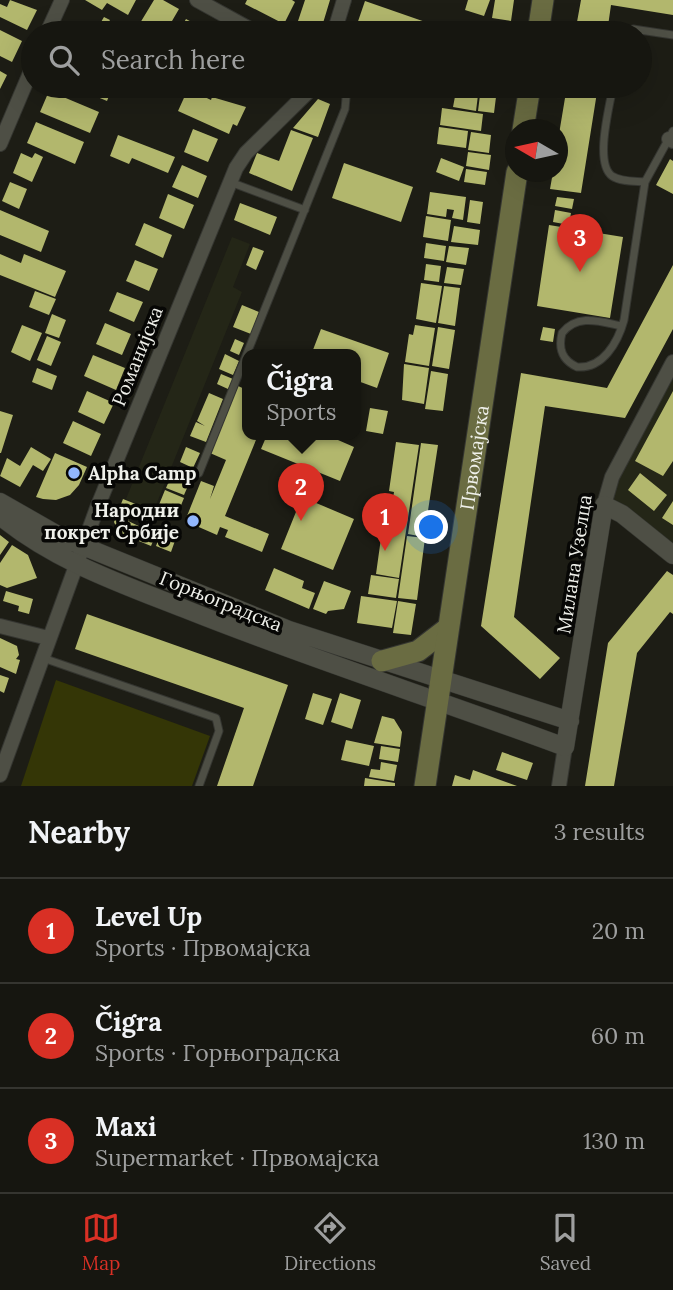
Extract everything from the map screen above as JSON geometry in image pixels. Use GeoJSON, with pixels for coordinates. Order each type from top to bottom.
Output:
{"type":"FeatureCollection","features":[{"type":"Feature","properties":{"kind":"main road"},"geometry":{"type":"LineString","coordinates":[[540,21],[543,0]]}},
{"type":"Feature","properties":{"kind":"main road"},"geometry":{"type":"LineString","coordinates":[[525,119],[528,98]]}},
{"type":"Feature","properties":{"kind":"main road","name":"Првомајска"},"geometry":{"type":"LineString","coordinates":[[425,786],[515,182]]}},
{"type":"Feature","properties":{"kind":"main road"},"geometry":{"type":"LineString","coordinates":[[382,661],[418,651],[448,628]]}},
{"type":"Feature","properties":{"kind":"street"},"geometry":{"type":"LineString","coordinates":[[52,21],[62,0]]}},
{"type":"Feature","properties":{"kind":"street"},"geometry":{"type":"LineString","coordinates":[[197,0],[235,21]]}},
{"type":"Feature","properties":{"kind":"street"},"geometry":{"type":"LineString","coordinates":[[338,21],[344,0]]}},
{"type":"Feature","properties":{"kind":"street"},"geometry":{"type":"LineString","coordinates":[[0,144],[21,94]]}},
{"type":"Feature","properties":{"kind":"street","name":"Романијска"},"geometry":{"type":"LineString","coordinates":[[0,775],[82,546],[230,182],[246,153],[302,98]]}},
{"type":"Feature","properties":{"kind":"street","name":"Милана Узелца"},"geometry":{"type":"LineString","coordinates":[[559,786],[604,505],[612,477],[673,362]]}},
{"type":"Feature","properties":{"kind":"street","name":"Горњоградска"},"geometry":{"type":"LineString","coordinates":[[0,502],[82,546],[289,630],[382,661],[440,691]]}},
{"type":"Feature","properties":{"kind":"street"},"geometry":{"type":"LineString","coordinates":[[604,505],[622,514],[673,555]]}},
{"type":"Feature","properties":{"kind":"street","name":"Горњоградска"},"geometry":{"type":"LineString","coordinates":[[0,516],[34,542],[75,566],[281,648],[440,691]]}},
{"type":"Feature","properties":{"kind":"street"},"geometry":{"type":"LineString","coordinates":[[0,626],[48,638]]}},
{"type":"Feature","properties":{"kind":"street"},"geometry":{"type":"LineString","coordinates":[[440,691],[570,721]]}},
{"type":"Feature","properties":{"kind":"street"},"geometry":{"type":"LineString","coordinates":[[440,691],[565,747]]}},
{"type":"Feature","properties":{"kind":"lane"},"geometry":{"type":"LineString","coordinates":[[652,32],[673,35]]}},
{"type":"Feature","properties":{"kind":"lane"},"geometry":{"type":"LineString","coordinates":[[249,349],[345,109],[346,98]]}},
{"type":"Feature","properties":{"kind":"lane"},"geometry":{"type":"LineString","coordinates":[[611,98],[604,149],[607,169],[615,178],[645,182]]}},
{"type":"Feature","properties":{"kind":"lane"},"geometry":{"type":"LineString","coordinates":[[622,326],[575,321],[562,333],[560,349],[564,357],[577,367],[594,366],[612,346],[622,326],[645,182],[672,137]]}},
{"type":"Feature","properties":{"kind":"lane"},"geometry":{"type":"LineString","coordinates":[[230,182],[305,210]]}},
{"type":"Feature","properties":{"kind":"lane"},"geometry":{"type":"LineString","coordinates":[[199,473],[242,366]]}},
{"type":"Feature","properties":{"kind":"lane"},"geometry":{"type":"LineString","coordinates":[[42,657],[216,718],[219,731],[199,786]]}},
{"type":"Feature","properties":{"kind":"shaded area"},"geometry":{"type":"Polygon","coordinates":[[[232,237],[250,244],[233,287],[242,292],[154,510],[126,499],[232,237]]]}},
{"type":"Feature","properties":{"kind":"shaded area"},"geometry":{"type":"Polygon","coordinates":[[[673,362],[673,555],[611,507],[608,487],[673,362]]]}},
{"type":"Feature","properties":{"kind":"shaded area"},"geometry":{"type":"Polygon","coordinates":[[[56,680],[210,736],[192,786],[21,786],[56,680]]]}},
{"type":"Feature","properties":{"kind":"building"},"geometry":{"type":"Polygon","coordinates":[[[10,0],[37,10],[32,21],[21,21],[21,27],[0,17],[0,4],[7,7],[10,0]]]}},
{"type":"Feature","properties":{"kind":"building"},"geometry":{"type":"Polygon","coordinates":[[[85,0],[136,0],[128,15],[107,3],[102,10],[85,0]]]}},
{"type":"Feature","properties":{"kind":"building"},"geometry":{"type":"Polygon","coordinates":[[[154,0],[163,0],[179,9],[172,21],[141,21],[154,0]]]}},
{"type":"Feature","properties":{"kind":"building"},"geometry":{"type":"Polygon","coordinates":[[[247,0],[295,2],[286,21],[278,21],[245,4],[247,0]]]}},
{"type":"Feature","properties":{"kind":"building"},"geometry":{"type":"Polygon","coordinates":[[[305,0],[330,0],[324,21],[298,21],[305,0]]]}},
{"type":"Feature","properties":{"kind":"building"},"geometry":{"type":"Polygon","coordinates":[[[468,0],[490,0],[484,16],[465,10],[468,0]]]}},
{"type":"Feature","properties":{"kind":"building"},"geometry":{"type":"Polygon","coordinates":[[[495,0],[514,0],[511,21],[492,18],[495,0]]]}},
{"type":"Feature","properties":{"kind":"building"},"geometry":{"type":"Polygon","coordinates":[[[581,0],[673,0],[673,15],[611,5],[609,21],[577,21],[581,0]]]}},
{"type":"Feature","properties":{"kind":"building"},"geometry":{"type":"Polygon","coordinates":[[[365,1],[422,21],[358,21],[365,1]]]}},
{"type":"Feature","properties":{"kind":"building"},"geometry":{"type":"Polygon","coordinates":[[[0,30],[21,40],[12,62],[0,56],[0,30]]]}},
{"type":"Feature","properties":{"kind":"building"},"geometry":{"type":"Polygon","coordinates":[[[0,71],[7,75],[0,89],[0,71]]]}},
{"type":"Feature","properties":{"kind":"building"},"geometry":{"type":"Polygon","coordinates":[[[46,98],[66,98],[99,112],[90,133],[40,112],[46,98]]]}},
{"type":"Feature","properties":{"kind":"building"},"geometry":{"type":"Polygon","coordinates":[[[184,98],[215,98],[246,107],[237,126],[233,124],[229,134],[178,111],[184,98]]]}},
{"type":"Feature","properties":{"kind":"building"},"geometry":{"type":"Polygon","coordinates":[[[455,98],[478,98],[476,111],[453,107],[455,98]]]}},
{"type":"Feature","properties":{"kind":"building"},"geometry":{"type":"Polygon","coordinates":[[[480,98],[496,98],[494,113],[478,111],[480,98]]]}},
{"type":"Feature","properties":{"kind":"building"},"geometry":{"type":"Polygon","coordinates":[[[565,98],[596,98],[581,193],[550,189],[551,182],[568,182],[568,119],[562,119],[565,98]]]}},
{"type":"Feature","properties":{"kind":"building"},"geometry":{"type":"Polygon","coordinates":[[[318,99],[330,104],[318,137],[293,128],[318,99]]]}},
{"type":"Feature","properties":{"kind":"building"},"geometry":{"type":"Polygon","coordinates":[[[442,108],[483,114],[481,131],[440,125],[442,108]]]}},
{"type":"Feature","properties":{"kind":"building"},"geometry":{"type":"Polygon","coordinates":[[[36,122],[84,142],[75,164],[27,143],[36,122]]]}},
{"type":"Feature","properties":{"kind":"building"},"geometry":{"type":"Polygon","coordinates":[[[439,127],[468,131],[466,148],[437,144],[439,127]]]}},
{"type":"Feature","properties":{"kind":"building"},"geometry":{"type":"Polygon","coordinates":[[[193,129],[218,139],[208,162],[184,152],[193,129]]]}},
{"type":"Feature","properties":{"kind":"building"},"geometry":{"type":"Polygon","coordinates":[[[291,130],[313,138],[292,191],[249,173],[257,153],[279,161],[291,130]]]}},
{"type":"Feature","properties":{"kind":"building"},"geometry":{"type":"Polygon","coordinates":[[[471,132],[491,135],[489,153],[468,150],[471,132]]]}},
{"type":"Feature","properties":{"kind":"building"},"geometry":{"type":"Polygon","coordinates":[[[118,135],[175,157],[168,173],[132,158],[129,164],[110,156],[118,135]]]}},
{"type":"Feature","properties":{"kind":"building"},"geometry":{"type":"Polygon","coordinates":[[[468,152],[491,155],[489,170],[466,166],[468,152]]]}},
{"type":"Feature","properties":{"kind":"building"},"geometry":{"type":"Polygon","coordinates":[[[21,153],[32,158],[35,153],[43,157],[32,182],[13,173],[21,153]]]}},
{"type":"Feature","properties":{"kind":"building"},"geometry":{"type":"Polygon","coordinates":[[[441,158],[464,167],[459,181],[436,172],[441,158]]]}},
{"type":"Feature","properties":{"kind":"building"},"geometry":{"type":"Polygon","coordinates":[[[670,159],[673,161],[673,194],[656,185],[670,159]]]}},
{"type":"Feature","properties":{"kind":"building"},"geometry":{"type":"Polygon","coordinates":[[[344,163],[413,187],[401,222],[332,198],[344,163]]]}},
{"type":"Feature","properties":{"kind":"building"},"geometry":{"type":"Polygon","coordinates":[[[182,165],[207,176],[198,198],[172,187],[182,165]]]}},
{"type":"Feature","properties":{"kind":"building"},"geometry":{"type":"Polygon","coordinates":[[[466,169],[487,172],[485,185],[464,182],[466,169]]]}},
{"type":"Feature","properties":{"kind":"building"},"geometry":{"type":"Polygon","coordinates":[[[10,182],[27,189],[19,209],[2,201],[10,182]]]}},
{"type":"Feature","properties":{"kind":"building"},"geometry":{"type":"Polygon","coordinates":[[[430,192],[466,197],[463,220],[452,218],[454,210],[447,209],[446,217],[427,214],[430,192]]]}},
{"type":"Feature","properties":{"kind":"building"},"geometry":{"type":"Polygon","coordinates":[[[168,194],[194,205],[184,229],[159,218],[168,194]]]}},
{"type":"Feature","properties":{"kind":"building"},"geometry":{"type":"Polygon","coordinates":[[[557,197],[574,199],[572,209],[555,206],[557,197]]]}},
{"type":"Feature","properties":{"kind":"building"},"geometry":{"type":"Polygon","coordinates":[[[470,200],[483,202],[480,224],[467,222],[470,200]]]}},
{"type":"Feature","properties":{"kind":"building"},"geometry":{"type":"Polygon","coordinates":[[[240,203],[277,217],[270,235],[234,220],[240,203]]]}},
{"type":"Feature","properties":{"kind":"building"},"geometry":{"type":"Polygon","coordinates":[[[0,210],[49,231],[41,252],[0,235],[0,210]]]}},
{"type":"Feature","properties":{"kind":"building"},"geometry":{"type":"Polygon","coordinates":[[[555,210],[571,213],[569,225],[553,222],[555,210]]]}},
{"type":"Feature","properties":{"kind":"building"},"geometry":{"type":"Polygon","coordinates":[[[426,216],[451,220],[448,241],[423,237],[426,216]]]}},
{"type":"Feature","properties":{"kind":"building"},"geometry":{"type":"Polygon","coordinates":[[[144,223],[172,235],[163,258],[135,245],[144,223]]]}},
{"type":"Feature","properties":{"kind":"building"},"geometry":{"type":"Polygon","coordinates":[[[549,225],[623,237],[610,318],[537,306],[549,225]]]}},
{"type":"Feature","properties":{"kind":"building"},"geometry":{"type":"Polygon","coordinates":[[[454,226],[480,230],[478,245],[451,242],[454,226]]]}},
{"type":"Feature","properties":{"kind":"building"},"geometry":{"type":"Polygon","coordinates":[[[426,243],[446,246],[444,261],[424,258],[426,243]]]}},
{"type":"Feature","properties":{"kind":"building"},"geometry":{"type":"Polygon","coordinates":[[[449,246],[469,248],[466,265],[446,262],[449,246]]]}},
{"type":"Feature","properties":{"kind":"building"},"geometry":{"type":"Polygon","coordinates":[[[253,247],[264,251],[256,270],[246,265],[253,247]]]}},
{"type":"Feature","properties":{"kind":"building"},"geometry":{"type":"Polygon","coordinates":[[[0,254],[21,263],[24,254],[66,271],[55,297],[0,275],[0,254]]]}},
{"type":"Feature","properties":{"kind":"building"},"geometry":{"type":"Polygon","coordinates":[[[135,260],[158,269],[149,291],[126,281],[135,260]]]}},
{"type":"Feature","properties":{"kind":"building"},"geometry":{"type":"Polygon","coordinates":[[[426,264],[441,266],[439,282],[424,280],[426,264]]]}},
{"type":"Feature","properties":{"kind":"building"},"geometry":{"type":"Polygon","coordinates":[[[673,265],[673,329],[625,418],[545,406],[514,617],[560,658],[540,679],[481,626],[521,373],[607,388],[673,265]]]}},
{"type":"Feature","properties":{"kind":"building"},"geometry":{"type":"Polygon","coordinates":[[[447,267],[464,269],[461,285],[444,283],[447,267]]]}},
{"type":"Feature","properties":{"kind":"building"},"geometry":{"type":"Polygon","coordinates":[[[421,283],[442,286],[436,323],[416,319],[421,283]]]}},
{"type":"Feature","properties":{"kind":"building"},"geometry":{"type":"Polygon","coordinates":[[[444,286],[460,288],[455,326],[438,323],[444,286]]]}},
{"type":"Feature","properties":{"kind":"building"},"geometry":{"type":"Polygon","coordinates":[[[35,291],[56,299],[49,315],[29,307],[35,291]]]}},
{"type":"Feature","properties":{"kind":"building"},"geometry":{"type":"Polygon","coordinates":[[[117,292],[143,302],[134,322],[109,311],[117,292]]]}},
{"type":"Feature","properties":{"kind":"building"},"geometry":{"type":"Polygon","coordinates":[[[242,305],[259,312],[251,334],[233,327],[242,305]]]}},
{"type":"Feature","properties":{"kind":"building"},"geometry":{"type":"Polygon","coordinates":[[[52,314],[66,320],[59,338],[45,333],[52,314]]]}},
{"type":"Feature","properties":{"kind":"building"},"geometry":{"type":"Polygon","coordinates":[[[105,323],[131,334],[122,355],[96,344],[105,323]]]}},
{"type":"Feature","properties":{"kind":"building"},"geometry":{"type":"Polygon","coordinates":[[[22,325],[42,333],[30,361],[11,352],[22,325]]]}},
{"type":"Feature","properties":{"kind":"building"},"geometry":{"type":"Polygon","coordinates":[[[415,325],[435,328],[429,366],[405,362],[409,334],[413,335],[415,325]]]}},
{"type":"Feature","properties":{"kind":"building"},"geometry":{"type":"Polygon","coordinates":[[[438,327],[455,330],[449,369],[432,366],[438,327]]]}},
{"type":"Feature","properties":{"kind":"building"},"geometry":{"type":"Polygon","coordinates":[[[543,327],[555,329],[553,342],[540,340],[543,327]]]}},
{"type":"Feature","properties":{"kind":"building"},"geometry":{"type":"Polygon","coordinates":[[[321,329],[389,353],[377,388],[361,382],[361,349],[313,349],[321,329]]]}},
{"type":"Feature","properties":{"kind":"building"},"geometry":{"type":"Polygon","coordinates":[[[47,336],[61,342],[51,366],[37,360],[47,336]]]}},
{"type":"Feature","properties":{"kind":"building"},"geometry":{"type":"Polygon","coordinates":[[[235,339],[244,343],[239,355],[230,351],[235,339]]]}},
{"type":"Feature","properties":{"kind":"building"},"geometry":{"type":"Polygon","coordinates":[[[225,354],[239,361],[233,375],[219,369],[225,354]]]}},
{"type":"Feature","properties":{"kind":"building"},"geometry":{"type":"Polygon","coordinates":[[[93,355],[125,368],[116,390],[84,376],[93,355]]]}},
{"type":"Feature","properties":{"kind":"building"},"geometry":{"type":"Polygon","coordinates":[[[404,364],[429,368],[424,404],[402,400],[404,364]]]}},
{"type":"Feature","properties":{"kind":"building"},"geometry":{"type":"Polygon","coordinates":[[[37,368],[57,376],[52,390],[32,382],[37,368]]]}},
{"type":"Feature","properties":{"kind":"building"},"geometry":{"type":"Polygon","coordinates":[[[431,371],[448,374],[443,411],[425,409],[431,371]]]}},
{"type":"Feature","properties":{"kind":"building"},"geometry":{"type":"Polygon","coordinates":[[[221,374],[233,379],[228,389],[217,384],[221,374]]]}},
{"type":"Feature","properties":{"kind":"building"},"geometry":{"type":"Polygon","coordinates":[[[238,386],[242,388],[242,440],[256,440],[225,516],[269,534],[262,552],[225,537],[228,530],[220,527],[217,535],[185,521],[201,481],[214,486],[210,499],[226,460],[210,453],[238,386]]]}},
{"type":"Feature","properties":{"kind":"building"},"geometry":{"type":"Polygon","coordinates":[[[87,391],[114,403],[104,424],[78,412],[87,391]]]}},
{"type":"Feature","properties":{"kind":"building"},"geometry":{"type":"Polygon","coordinates":[[[673,391],[673,461],[663,476],[635,461],[673,391]]]}},
{"type":"Feature","properties":{"kind":"building"},"geometry":{"type":"Polygon","coordinates":[[[209,393],[223,399],[206,442],[190,436],[196,422],[205,426],[197,421],[209,393]]]}},
{"type":"Feature","properties":{"kind":"building"},"geometry":{"type":"Polygon","coordinates":[[[370,408],[388,411],[383,434],[366,431],[370,408]]]}},
{"type":"Feature","properties":{"kind":"building"},"geometry":{"type":"Polygon","coordinates":[[[0,411],[13,415],[1,453],[0,453],[0,411]]]}},
{"type":"Feature","properties":{"kind":"building"},"geometry":{"type":"Polygon","coordinates":[[[73,421],[101,434],[91,456],[63,443],[73,421]]]}},
{"type":"Feature","properties":{"kind":"building"},"geometry":{"type":"Polygon","coordinates":[[[265,440],[338,440],[354,447],[340,481],[261,449],[265,440]]]}},
{"type":"Feature","properties":{"kind":"building"},"geometry":{"type":"Polygon","coordinates":[[[396,442],[419,445],[399,578],[376,574],[381,538],[387,539],[394,492],[389,491],[396,442]]]}},
{"type":"Feature","properties":{"kind":"building"},"geometry":{"type":"Polygon","coordinates":[[[421,443],[438,445],[424,537],[408,534],[421,443]]]}},
{"type":"Feature","properties":{"kind":"building"},"geometry":{"type":"Polygon","coordinates":[[[31,447],[51,459],[43,471],[33,465],[20,487],[0,476],[7,458],[20,466],[31,447]]]}},
{"type":"Feature","properties":{"kind":"building"},"geometry":{"type":"Polygon","coordinates":[[[186,447],[200,453],[193,468],[180,462],[186,447]]]}},
{"type":"Feature","properties":{"kind":"building"},"geometry":{"type":"Polygon","coordinates":[[[55,453],[87,467],[79,485],[70,495],[56,500],[36,497],[55,453]]]}},
{"type":"Feature","properties":{"kind":"building"},"geometry":{"type":"Polygon","coordinates":[[[173,472],[191,479],[184,495],[166,488],[173,472]]]}},
{"type":"Feature","properties":{"kind":"building"},"geometry":{"type":"Polygon","coordinates":[[[640,473],[667,495],[654,511],[628,490],[640,473]]]}},
{"type":"Feature","properties":{"kind":"building"},"geometry":{"type":"Polygon","coordinates":[[[165,490],[184,498],[175,520],[158,512],[153,523],[131,514],[128,521],[156,534],[151,546],[119,533],[114,522],[123,499],[156,512],[165,490]]]}},
{"type":"Feature","properties":{"kind":"building"},"geometry":{"type":"Polygon","coordinates":[[[302,497],[354,519],[333,570],[281,549],[302,497]]]}},
{"type":"Feature","properties":{"kind":"building"},"geometry":{"type":"Polygon","coordinates":[[[673,501],[673,525],[662,518],[673,501]]]}},
{"type":"Feature","properties":{"kind":"building"},"geometry":{"type":"Polygon","coordinates":[[[162,530],[177,535],[171,552],[156,546],[162,530]]]}},
{"type":"Feature","properties":{"kind":"building"},"geometry":{"type":"Polygon","coordinates":[[[0,535],[9,542],[0,555],[0,535]]]}},
{"type":"Feature","properties":{"kind":"building"},"geometry":{"type":"Polygon","coordinates":[[[407,536],[425,538],[417,600],[398,598],[407,536]]]}},
{"type":"Feature","properties":{"kind":"building"},"geometry":{"type":"Polygon","coordinates":[[[12,545],[28,555],[37,578],[7,588],[0,585],[0,563],[12,545]]]}},
{"type":"Feature","properties":{"kind":"building"},"geometry":{"type":"Polygon","coordinates":[[[274,568],[304,581],[302,588],[315,593],[309,609],[265,590],[274,568]]]}},
{"type":"Feature","properties":{"kind":"building"},"geometry":{"type":"Polygon","coordinates":[[[667,571],[673,575],[673,614],[670,612],[637,653],[614,786],[585,786],[608,643],[667,571]]]}},
{"type":"Feature","properties":{"kind":"building"},"geometry":{"type":"Polygon","coordinates":[[[371,575],[399,579],[396,598],[368,594],[371,575]]]}},
{"type":"Feature","properties":{"kind":"building"},"geometry":{"type":"Polygon","coordinates":[[[324,581],[351,591],[344,609],[328,611],[326,614],[313,609],[324,581]]]}},
{"type":"Feature","properties":{"kind":"building"},"geometry":{"type":"Polygon","coordinates":[[[6,591],[33,599],[29,614],[18,611],[19,606],[3,601],[6,591]]]}},
{"type":"Feature","properties":{"kind":"building"},"geometry":{"type":"Polygon","coordinates":[[[361,596],[397,601],[392,628],[357,623],[361,596]]]}},
{"type":"Feature","properties":{"kind":"building"},"geometry":{"type":"Polygon","coordinates":[[[398,601],[416,604],[411,635],[393,633],[398,601]]]}},
{"type":"Feature","properties":{"kind":"building"},"geometry":{"type":"Polygon","coordinates":[[[87,614],[288,685],[253,786],[217,786],[244,708],[75,649],[87,614]]]}},
{"type":"Feature","properties":{"kind":"building"},"geometry":{"type":"Polygon","coordinates":[[[0,638],[17,646],[19,655],[16,659],[20,660],[16,674],[0,667],[0,638]]]}},
{"type":"Feature","properties":{"kind":"building"},"geometry":{"type":"Polygon","coordinates":[[[0,675],[9,678],[4,693],[0,691],[0,675]]]}},
{"type":"Feature","properties":{"kind":"building"},"geometry":{"type":"Polygon","coordinates":[[[313,693],[332,699],[323,725],[305,719],[313,693]]]}},
{"type":"Feature","properties":{"kind":"building"},"geometry":{"type":"Polygon","coordinates":[[[340,693],[361,700],[352,729],[331,722],[340,693]]]}},
{"type":"Feature","properties":{"kind":"building"},"geometry":{"type":"Polygon","coordinates":[[[382,716],[394,719],[402,732],[400,747],[374,743],[382,716]]]}},
{"type":"Feature","properties":{"kind":"building"},"geometry":{"type":"Polygon","coordinates":[[[346,740],[374,746],[369,766],[341,760],[346,740]]]}},
{"type":"Feature","properties":{"kind":"building"},"geometry":{"type":"Polygon","coordinates":[[[381,746],[400,749],[398,762],[379,759],[381,746]]]}},
{"type":"Feature","properties":{"kind":"building"},"geometry":{"type":"Polygon","coordinates":[[[502,752],[533,763],[527,780],[496,770],[502,752]]]}},
{"type":"Feature","properties":{"kind":"building"},"geometry":{"type":"Polygon","coordinates":[[[381,762],[397,765],[394,781],[369,777],[371,769],[380,770],[381,762]]]}},
{"type":"Feature","properties":{"kind":"building"},"geometry":{"type":"Polygon","coordinates":[[[473,770],[517,786],[452,786],[455,775],[470,780],[473,770]]]}},
{"type":"Feature","properties":{"kind":"building"},"geometry":{"type":"Polygon","coordinates":[[[365,778],[395,783],[395,786],[364,786],[365,778]]]}},
{"type":"Feature","properties":{"kind":"place","name":"Maxi"},"geometry":{"type":"Point","coordinates":[580,272]}},
{"type":"Feature","properties":{"kind":"place","name":"Alpha Camp"},"geometry":{"type":"Point","coordinates":[74,473]}},
{"type":"Feature","properties":{"kind":"place","name":"Народни покрет Србије"},"geometry":{"type":"Point","coordinates":[193,521]}},
{"type":"Feature","properties":{"kind":"place","name":"Čigra"},"geometry":{"type":"Point","coordinates":[301,521]}},
{"type":"Feature","properties":{"kind":"place","name":"Level Up"},"geometry":{"type":"Point","coordinates":[385,551]}}]}
